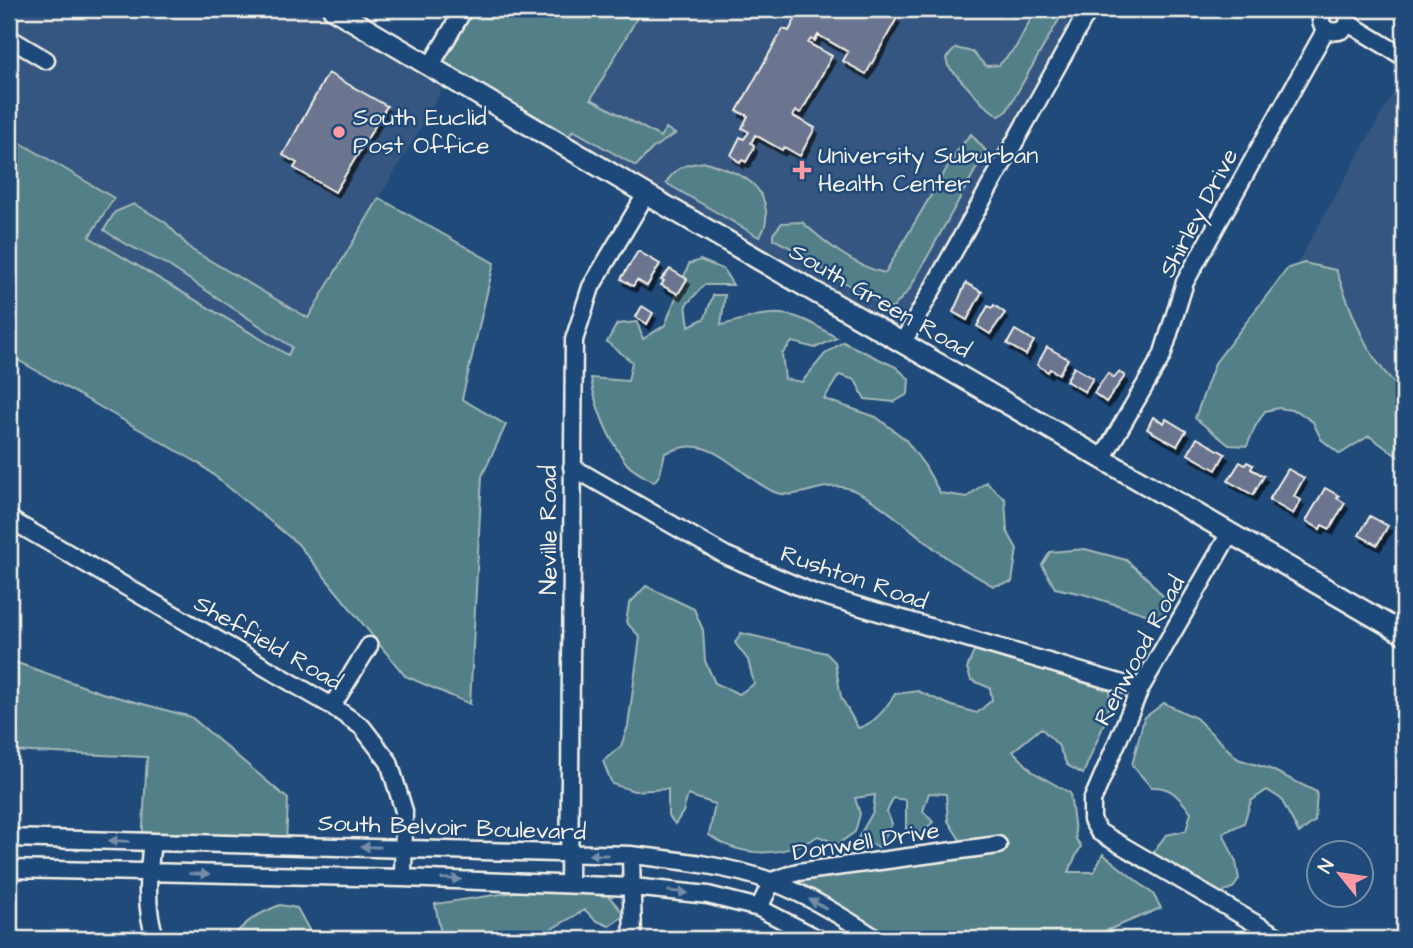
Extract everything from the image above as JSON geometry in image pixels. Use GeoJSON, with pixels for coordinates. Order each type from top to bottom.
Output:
{"type":"FeatureCollection","features":[{"type":"Feature","properties":{"kind":"main road","name":"South Green Road"},"geometry":{"type":"LineString","coordinates":[[333,9],[1404,634]]}},
{"type":"Feature","properties":{"kind":"street"},"geometry":{"type":"LineString","coordinates":[[431,65],[464,9]]}},
{"type":"Feature","properties":{"kind":"street"},"geometry":{"type":"LineString","coordinates":[[903,342],[1089,9]]}},
{"type":"Feature","properties":{"kind":"street"},"geometry":{"type":"LineString","coordinates":[[1325,9],[1321,19],[1326,29],[1335,33],[1343,30],[1346,16],[1404,57]]}},
{"type":"Feature","properties":{"kind":"street","name":"Shirley Drive"},"geometry":{"type":"LineString","coordinates":[[1102,459],[1162,356],[1185,282],[1326,29]]}},
{"type":"Feature","properties":{"kind":"street"},"geometry":{"type":"LineString","coordinates":[[9,38],[46,60]]}},
{"type":"Feature","properties":{"kind":"street","name":"Neville Road"},"geometry":{"type":"LineString","coordinates":[[569,884],[574,340],[591,287],[646,194]]}},
{"type":"Feature","properties":{"kind":"street","name":"Rushton Road"},"geometry":{"type":"LineString","coordinates":[[572,467],[725,555],[814,593],[1140,689]]}},
{"type":"Feature","properties":{"kind":"street","name":"Sheffield Road"},"geometry":{"type":"LineString","coordinates":[[9,519],[332,706],[362,727],[388,762],[404,811],[403,878]]}},
{"type":"Feature","properties":{"kind":"street","name":"Renwood Road"},"geometry":{"type":"LineString","coordinates":[[1230,533],[1140,689],[1093,801],[1092,820],[1099,832],[1282,939]]}},
{"type":"Feature","properties":{"kind":"street"},"geometry":{"type":"LineString","coordinates":[[332,706],[369,646]]}},
{"type":"Feature","properties":{"kind":"street","name":"South Belvoir Boulevard"},"geometry":{"type":"LineString","coordinates":[[9,838],[631,855],[691,861],[772,881],[817,903],[877,939]]}},
{"type":"Feature","properties":{"kind":"street"},"geometry":{"type":"LineString","coordinates":[[152,842],[148,872],[150,923],[156,939]]}},
{"type":"Feature","properties":{"kind":"street","name":"Donwell Drive"},"geometry":{"type":"LineString","coordinates":[[759,908],[772,881],[815,869],[998,845]]}},
{"type":"Feature","properties":{"kind":"street"},"geometry":{"type":"LineString","coordinates":[[631,855],[633,939]]}},
{"type":"Feature","properties":{"kind":"street"},"geometry":{"type":"LineString","coordinates":[[9,869],[403,878],[633,887],[708,895],[759,908],[819,939]]}},
{"type":"Feature","properties":{"kind":"shaded area"},"geometry":{"type":"Polygon","coordinates":[[[9,9],[333,9],[449,76],[288,355],[89,237],[114,198],[9,136],[9,9]]]}},
{"type":"Feature","properties":{"kind":"shaded area","name":"University Suburban Health Center"},"geometry":{"type":"Polygon","coordinates":[[[643,9],[1089,9],[903,342],[564,145],[643,9]]]}},
{"type":"Feature","properties":{"kind":"shaded area"},"geometry":{"type":"Polygon","coordinates":[[[1404,74],[1404,445],[1246,354],[1404,74]]]}},
{"type":"Feature","properties":{"kind":"green space"},"geometry":{"type":"Polygon","coordinates":[[[464,9],[642,9],[591,99],[660,137],[666,128],[675,134],[653,148],[636,166],[573,130],[564,145],[431,65],[464,9]]]}},
{"type":"Feature","properties":{"kind":"green space"},"geometry":{"type":"Polygon","coordinates":[[[1036,9],[1065,9],[1006,112],[999,116],[983,104],[948,66],[946,58],[956,48],[972,52],[986,66],[999,65],[1016,47],[1036,9]]]}},
{"type":"Feature","properties":{"kind":"green space"},"geometry":{"type":"Polygon","coordinates":[[[971,134],[986,151],[909,290],[892,309],[773,239],[773,234],[782,223],[802,222],[830,246],[851,259],[885,273],[957,151],[971,134]]]}},
{"type":"Feature","properties":{"kind":"green space"},"geometry":{"type":"Polygon","coordinates":[[[9,136],[114,198],[89,237],[288,355],[292,347],[166,264],[104,230],[115,212],[134,204],[165,222],[192,250],[308,318],[379,198],[494,263],[462,399],[506,425],[482,476],[470,704],[405,676],[298,544],[200,464],[9,355],[9,136]]]}},
{"type":"Feature","properties":{"kind":"green space"},"geometry":{"type":"Polygon","coordinates":[[[706,162],[745,178],[759,191],[764,200],[766,218],[765,228],[759,237],[666,183],[683,167],[706,162]]]}},
{"type":"Feature","properties":{"kind":"green space"},"geometry":{"type":"Polygon","coordinates":[[[700,260],[723,269],[733,285],[704,285],[686,305],[689,326],[705,318],[713,295],[725,295],[721,325],[781,314],[803,319],[837,338],[815,348],[792,342],[782,354],[785,379],[802,382],[825,354],[843,342],[896,367],[909,379],[908,394],[894,402],[865,399],[855,380],[839,375],[824,399],[876,417],[905,439],[940,493],[967,497],[986,482],[1005,499],[1007,531],[1017,549],[1012,582],[993,586],[970,573],[881,506],[854,490],[833,486],[791,494],[774,492],[720,455],[697,447],[682,447],[665,453],[660,474],[654,482],[627,464],[604,423],[591,378],[628,381],[632,362],[607,342],[617,324],[637,322],[643,339],[665,325],[689,264],[700,260]]]}},
{"type":"Feature","properties":{"kind":"green space"},"geometry":{"type":"Polygon","coordinates":[[[1304,263],[1336,270],[1370,351],[1404,392],[1404,461],[1369,436],[1340,454],[1321,439],[1313,422],[1297,411],[1279,408],[1265,411],[1247,446],[1229,445],[1195,418],[1215,363],[1288,268],[1304,263]]]}},
{"type":"Feature","properties":{"kind":"green space"},"geometry":{"type":"Polygon","coordinates":[[[1085,549],[1126,560],[1147,578],[1170,604],[1161,619],[1083,594],[1055,588],[1042,565],[1050,552],[1085,549]]]}},
{"type":"Feature","properties":{"kind":"green space"},"geometry":{"type":"Polygon","coordinates":[[[646,586],[694,609],[703,630],[705,661],[715,683],[739,694],[754,684],[748,660],[735,643],[741,633],[826,653],[835,662],[841,697],[858,728],[875,719],[895,694],[918,691],[952,706],[977,713],[992,700],[990,688],[971,680],[967,668],[975,649],[1110,691],[1107,717],[1083,774],[1067,765],[1058,745],[1041,728],[1013,751],[1033,772],[1070,793],[1076,839],[1081,846],[1068,872],[1094,872],[1103,854],[1153,894],[1161,908],[1108,930],[1094,939],[877,939],[772,881],[997,845],[986,838],[960,840],[948,821],[946,794],[929,793],[923,811],[933,822],[921,834],[906,834],[906,800],[893,798],[887,812],[892,824],[879,847],[858,838],[873,812],[875,795],[855,798],[860,814],[855,832],[838,844],[818,836],[805,843],[777,851],[735,848],[709,835],[715,804],[688,795],[683,812],[675,824],[668,815],[668,789],[634,791],[612,784],[603,761],[621,746],[628,726],[640,637],[626,622],[629,604],[646,586]]]}},
{"type":"Feature","properties":{"kind":"green space"},"geometry":{"type":"Polygon","coordinates":[[[9,660],[102,693],[191,717],[288,799],[286,845],[142,842],[147,757],[9,751],[9,660]]]}},
{"type":"Feature","properties":{"kind":"green space"},"geometry":{"type":"Polygon","coordinates":[[[1164,703],[1196,718],[1238,759],[1270,769],[1317,792],[1315,821],[1299,833],[1281,799],[1267,790],[1251,801],[1244,823],[1223,833],[1236,862],[1239,879],[1234,887],[1218,895],[1151,855],[1166,835],[1186,831],[1191,812],[1169,791],[1151,787],[1132,765],[1144,718],[1164,703]]]}},
{"type":"Feature","properties":{"kind":"green space"},"geometry":{"type":"Polygon","coordinates":[[[522,891],[605,892],[625,915],[609,926],[595,920],[585,910],[548,931],[556,939],[449,939],[440,929],[435,904],[522,891]]]}},
{"type":"Feature","properties":{"kind":"green space"},"geometry":{"type":"Polygon","coordinates":[[[280,905],[297,908],[314,939],[230,939],[252,919],[280,905]]]}},
{"type":"Feature","properties":{"kind":"building"},"geometry":{"type":"Polygon","coordinates":[[[789,9],[880,9],[897,18],[866,74],[843,61],[848,52],[818,35],[815,41],[811,39],[808,43],[832,56],[801,113],[796,111],[793,116],[815,128],[800,156],[784,147],[782,150],[755,135],[751,143],[754,145],[753,150],[746,162],[742,160],[740,163],[731,155],[740,137],[744,139],[749,132],[742,128],[748,116],[737,111],[783,29],[789,31],[798,14],[789,9]]]}},
{"type":"Feature","properties":{"kind":"building"},"geometry":{"type":"Polygon","coordinates":[[[328,73],[387,106],[335,192],[294,168],[297,163],[283,155],[328,73]]]}},
{"type":"Feature","properties":{"kind":"building"},"geometry":{"type":"Polygon","coordinates":[[[638,251],[660,264],[647,286],[637,280],[633,286],[621,279],[638,251]]]}},
{"type":"Feature","properties":{"kind":"building"},"geometry":{"type":"Polygon","coordinates":[[[670,269],[687,279],[678,294],[661,285],[664,281],[661,280],[670,269]]]}},
{"type":"Feature","properties":{"kind":"building"},"geometry":{"type":"Polygon","coordinates":[[[966,283],[982,292],[967,320],[953,312],[966,283]]]}},
{"type":"Feature","properties":{"kind":"building"},"geometry":{"type":"Polygon","coordinates":[[[994,305],[1005,313],[990,334],[977,326],[988,306],[992,308],[994,305]]]}},
{"type":"Feature","properties":{"kind":"building"},"geometry":{"type":"Polygon","coordinates":[[[642,306],[653,313],[647,324],[636,317],[642,306]]]}},
{"type":"Feature","properties":{"kind":"building"},"geometry":{"type":"Polygon","coordinates":[[[1015,330],[1034,341],[1026,355],[1007,344],[1015,330]]]}},
{"type":"Feature","properties":{"kind":"building"},"geometry":{"type":"Polygon","coordinates":[[[1047,347],[1068,359],[1059,374],[1050,369],[1048,372],[1037,365],[1047,347]]]}},
{"type":"Feature","properties":{"kind":"building"},"geometry":{"type":"Polygon","coordinates":[[[1074,367],[1093,378],[1085,392],[1066,381],[1074,367]]]}},
{"type":"Feature","properties":{"kind":"building"},"geometry":{"type":"Polygon","coordinates":[[[1119,372],[1125,376],[1106,402],[1094,393],[1108,373],[1114,378],[1119,372]]]}},
{"type":"Feature","properties":{"kind":"building"},"geometry":{"type":"Polygon","coordinates":[[[1153,417],[1164,423],[1166,419],[1186,431],[1177,446],[1147,429],[1153,417]]]}},
{"type":"Feature","properties":{"kind":"building"},"geometry":{"type":"Polygon","coordinates":[[[1197,438],[1225,454],[1216,470],[1188,454],[1197,438]]]}},
{"type":"Feature","properties":{"kind":"building"},"geometry":{"type":"Polygon","coordinates":[[[1240,462],[1253,465],[1251,469],[1264,476],[1253,495],[1228,481],[1240,462]]]}},
{"type":"Feature","properties":{"kind":"building"},"geometry":{"type":"Polygon","coordinates":[[[1288,469],[1304,478],[1294,496],[1301,500],[1293,514],[1269,500],[1288,469]]]}},
{"type":"Feature","properties":{"kind":"building"},"geometry":{"type":"Polygon","coordinates":[[[1325,488],[1345,503],[1330,529],[1322,525],[1320,529],[1306,521],[1325,488]]]}},
{"type":"Feature","properties":{"kind":"building"},"geometry":{"type":"Polygon","coordinates":[[[1370,516],[1388,526],[1377,545],[1359,535],[1370,516]]]}},
{"type":"Feature","properties":{"kind":"place","name":"South Euclid Post Office"},"geometry":{"type":"Point","coordinates":[339,132]}},
{"type":"Feature","properties":{"kind":"place","name":"University Suburban Health Center"},"geometry":{"type":"Point","coordinates":[802,170]}}]}
